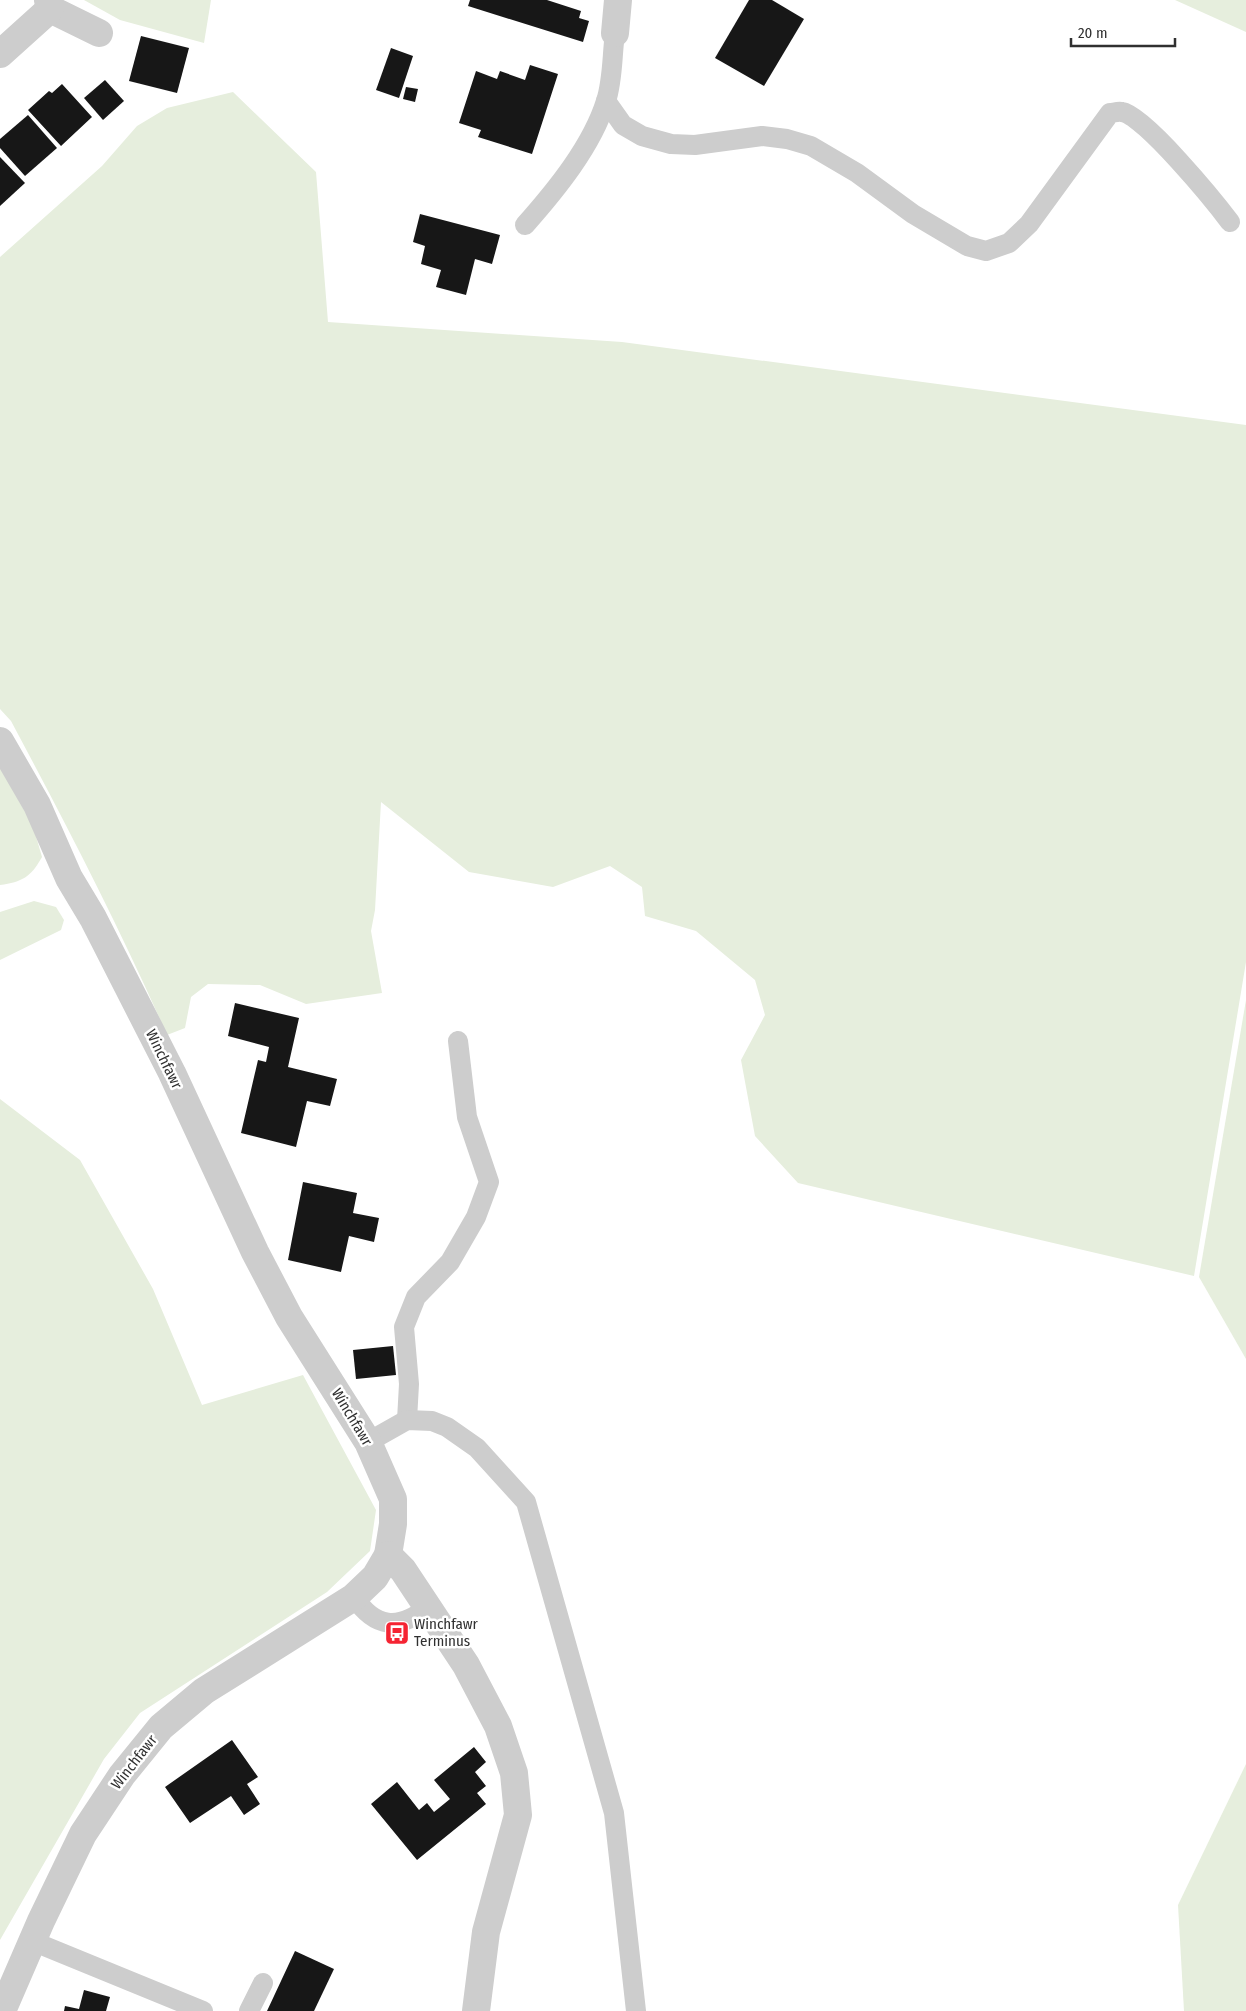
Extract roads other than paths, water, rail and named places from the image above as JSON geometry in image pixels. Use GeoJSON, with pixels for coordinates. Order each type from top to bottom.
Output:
{"type":"FeatureCollection","features":[{"type":"Feature","properties":{"kind":"street"},"geometry":{"type":"LineString","coordinates":[[615,33],[618,0]]}},
{"type":"Feature","properties":{"kind":"street"},"geometry":{"type":"LineString","coordinates":[[0,54],[49,5],[99,33]]}},
{"type":"Feature","properties":{"kind":"street","name":"Winchfawr"},"geometry":{"type":"LineString","coordinates":[[0,741],[36,805],[69,878],[93,918],[172,1073],[255,1252],[289,1317],[368,1442],[393,1498],[393,1524],[388,1555],[375,1577],[354,1597],[204,1691],[161,1727],[122,1775],[83,1834],[2,2007]]}},
{"type":"Feature","properties":{"kind":"street"},"geometry":{"type":"LineString","coordinates":[[388,1555],[403,1570],[466,1665],[498,1726],[517,1790],[518,1815],[486,1932],[476,2011]]}},
{"type":"Feature","properties":{"kind":"lane"},"geometry":{"type":"LineString","coordinates":[[525,225],[559,187],[589,137],[606,101],[615,33]]}},
{"type":"Feature","properties":{"kind":"lane"},"geometry":{"type":"LineString","coordinates":[[606,101],[623,125],[642,136],[671,144],[695,145],[762,136],[787,139],[811,146],[857,173],[913,214],[966,246],[986,251],[1009,244],[1029,224],[1110,113],[1122,112],[1135,118],[1196,179],[1230,222]]}},
{"type":"Feature","properties":{"kind":"lane"},"geometry":{"type":"LineString","coordinates":[[407,1420],[409,1384],[404,1327],[416,1297],[450,1262],[476,1217],[489,1182],[467,1117],[458,1041]]}},
{"type":"Feature","properties":{"kind":"lane"},"geometry":{"type":"LineString","coordinates":[[368,1442],[407,1420],[432,1421],[440,1424],[477,1448],[526,1502],[614,1813],[636,2011]]}},
{"type":"Feature","properties":{"kind":"lane"},"geometry":{"type":"LineString","coordinates":[[354,1597],[362,1609],[376,1621],[395,1622],[416,1617],[428,1608]]}},
{"type":"Feature","properties":{"kind":"lane"},"geometry":{"type":"LineString","coordinates":[[32,1941],[203,2011]]}},
{"type":"Feature","properties":{"kind":"lane"},"geometry":{"type":"LineString","coordinates":[[249,2011],[264,1983]]}},
{"type":"Feature","properties":{"kind":"place","name":"Winchfawr Terminus"},"geometry":{"type":"Point","coordinates":[397,1633]}}]}
